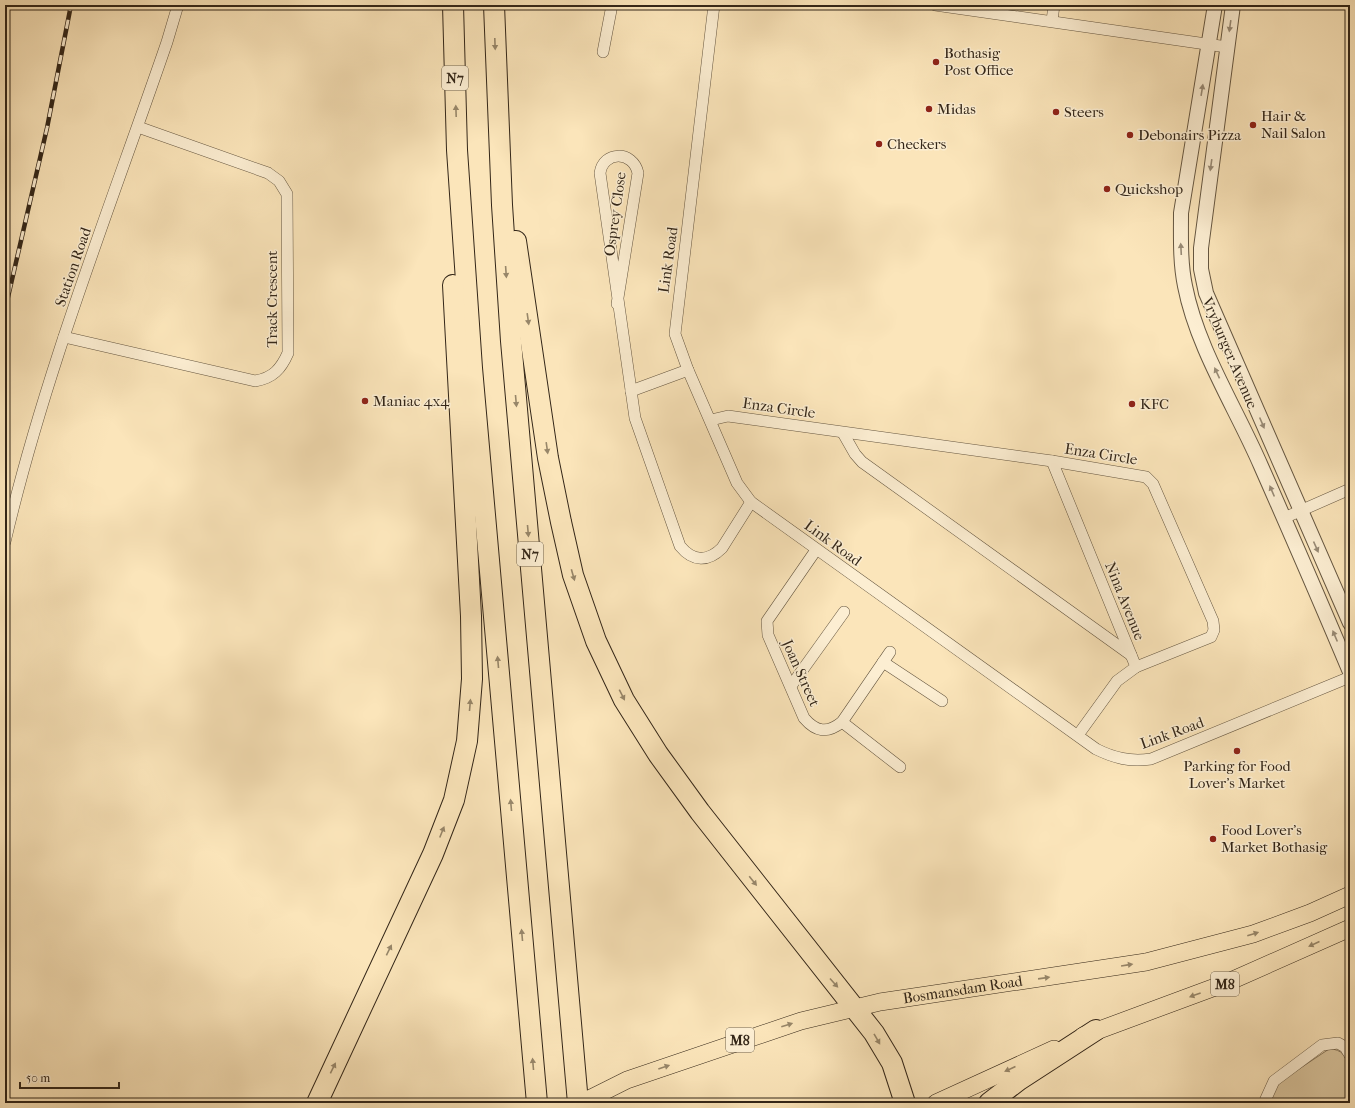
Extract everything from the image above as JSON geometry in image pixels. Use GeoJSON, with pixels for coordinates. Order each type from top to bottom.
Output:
{"type":"FeatureCollection","features":[{"type":"Feature","properties":{"kind":"highway","name":"N7"},"geometry":{"type":"LineString","coordinates":[[453,5],[457,150],[473,376],[537,1103]]}},
{"type":"Feature","properties":{"kind":"highway","name":"N7"},"geometry":{"type":"LineString","coordinates":[[494,5],[501,186],[513,358],[578,1103]]}},
{"type":"Feature","properties":{"kind":"highway"},"geometry":{"type":"LineString","coordinates":[[317,1103],[433,854],[454,800],[467,741],[472,679],[471,616],[448,178],[457,150]]}},
{"type":"Feature","properties":{"kind":"highway"},"geometry":{"type":"LineString","coordinates":[[501,186],[507,196],[512,213],[548,458],[561,522],[573,575],[596,641],[624,700],[658,754],[729,850],[827,975],[855,1007],[874,1033],[892,1063],[905,1103]]}},
{"type":"Feature","properties":{"kind":"highway"},"geometry":{"type":"LineString","coordinates":[[989,1103],[1019,1080],[1096,1030]]}},
{"type":"Feature","properties":{"kind":"main road"},"geometry":{"type":"LineString","coordinates":[[1310,913],[1350,886]]}},
{"type":"Feature","properties":{"kind":"main road","name":"Bosmansdam Road"},"geometry":{"type":"LineString","coordinates":[[581,1103],[627,1080],[780,1027],[855,1007],[925,994],[1146,962],[1253,934],[1310,913],[1350,896]]}},
{"type":"Feature","properties":{"kind":"main road","name":"M8"},"geometry":{"type":"LineString","coordinates":[[936,1103],[1096,1030],[1226,983],[1350,928]]}},
{"type":"Feature","properties":{"kind":"street","name":"Station Road"},"geometry":{"type":"LineString","coordinates":[[5,542],[34,431],[64,337],[138,127],[178,5]]}},
{"type":"Feature","properties":{"kind":"street"},"geometry":{"type":"LineString","coordinates":[[603,52],[612,5]]}},
{"type":"Feature","properties":{"kind":"street","name":"Link Road"},"geometry":{"type":"LineString","coordinates":[[714,5],[675,327],[677,342],[688,370],[711,420],[737,483],[751,502],[1096,749],[1115,758],[1133,761],[1151,759],[1350,677]]}},
{"type":"Feature","properties":{"kind":"street"},"geometry":{"type":"LineString","coordinates":[[935,5],[1227,47]]}},
{"type":"Feature","properties":{"kind":"street"},"geometry":{"type":"LineString","coordinates":[[1052,21],[1054,5]]}},
{"type":"Feature","properties":{"kind":"street","name":"Vryburger Avenue"},"geometry":{"type":"LineString","coordinates":[[1215,5],[1181,213],[1181,252],[1184,284],[1192,314],[1210,357],[1261,465],[1350,672]]}},
{"type":"Feature","properties":{"kind":"street","name":"Vryburger Avenue"},"geometry":{"type":"LineString","coordinates":[[1233,5],[1205,205],[1201,248],[1201,269],[1206,293],[1350,623]]}},
{"type":"Feature","properties":{"kind":"street","name":"Track Crescent"},"geometry":{"type":"LineString","coordinates":[[64,337],[255,381],[274,375],[282,367],[288,353],[287,194],[279,181],[268,173],[138,127]]}},
{"type":"Feature","properties":{"kind":"street","name":"Osprey Close"},"geometry":{"type":"LineString","coordinates":[[617,304],[638,173],[632,160],[626,157],[616,156],[606,160],[601,166],[600,173],[617,304],[635,418],[680,546],[686,553],[694,557],[703,558],[716,553],[722,548],[751,502]]}},
{"type":"Feature","properties":{"kind":"street"},"geometry":{"type":"LineString","coordinates":[[631,391],[688,370]]}},
{"type":"Feature","properties":{"kind":"street","name":"Enza Circle"},"geometry":{"type":"LineString","coordinates":[[711,420],[728,416],[1052,461],[1138,474],[1150,479],[1213,622],[1214,630],[1211,637],[1136,667]]}},
{"type":"Feature","properties":{"kind":"street"},"geometry":{"type":"LineString","coordinates":[[843,433],[855,454],[862,462],[1131,655]]}},
{"type":"Feature","properties":{"kind":"street","name":"Nina Avenue"},"geometry":{"type":"LineString","coordinates":[[1052,461],[1136,667]]}},
{"type":"Feature","properties":{"kind":"street"},"geometry":{"type":"LineString","coordinates":[[1284,518],[1350,489]]}},
{"type":"Feature","properties":{"kind":"street","name":"Joan Street"},"geometry":{"type":"LineString","coordinates":[[816,550],[767,621],[768,635],[804,718],[812,727],[825,730],[830,729],[842,722]]}},
{"type":"Feature","properties":{"kind":"street"},"geometry":{"type":"LineString","coordinates":[[791,686],[844,612]]}},
{"type":"Feature","properties":{"kind":"street"},"geometry":{"type":"LineString","coordinates":[[890,652],[842,722],[900,767]]}},
{"type":"Feature","properties":{"kind":"street"},"geometry":{"type":"LineString","coordinates":[[884,662],[942,701]]}},
{"type":"Feature","properties":{"kind":"street"},"geometry":{"type":"LineString","coordinates":[[1078,735],[1118,681],[1136,667]]}},
{"type":"Feature","properties":{"kind":"street"},"geometry":{"type":"LineString","coordinates":[[1264,1103],[1274,1081],[1322,1045],[1338,1043],[1345,1047],[1350,1055]]}},
{"type":"Feature","properties":{"kind":"shaded area"},"geometry":{"type":"Polygon","coordinates":[[[1329,1049],[1337,1050],[1343,1054],[1347,1061],[1350,1078],[1350,1103],[1268,1103],[1278,1083],[1329,1049]]]}},
{"type":"Feature","properties":{"kind":"railway"},"geometry":{"type":"LineString","coordinates":[[5,310],[47,128],[71,5]]}},
{"type":"Feature","properties":{"kind":"place","name":"Bothasig Post Office"},"geometry":{"type":"Point","coordinates":[936,62]}},
{"type":"Feature","properties":{"kind":"place","name":"Midas"},"geometry":{"type":"Point","coordinates":[929,109]}},
{"type":"Feature","properties":{"kind":"place","name":"Steers"},"geometry":{"type":"Point","coordinates":[1056,112]}},
{"type":"Feature","properties":{"kind":"place","name":"Hair & Nail Salon"},"geometry":{"type":"Point","coordinates":[1253,125]}},
{"type":"Feature","properties":{"kind":"place","name":"Debonairs Pizza"},"geometry":{"type":"Point","coordinates":[1130,135]}},
{"type":"Feature","properties":{"kind":"place","name":"Checkers"},"geometry":{"type":"Point","coordinates":[879,144]}},
{"type":"Feature","properties":{"kind":"place","name":"Quickshop"},"geometry":{"type":"Point","coordinates":[1107,189]}},
{"type":"Feature","properties":{"kind":"place","name":"Maniac 4x4"},"geometry":{"type":"Point","coordinates":[365,401]}},
{"type":"Feature","properties":{"kind":"place","name":"KFC"},"geometry":{"type":"Point","coordinates":[1132,404]}},
{"type":"Feature","properties":{"kind":"place","name":"Parking for Food Lover's Market"},"geometry":{"type":"Point","coordinates":[1237,751]}},
{"type":"Feature","properties":{"kind":"place","name":"Food Lover's Market Bothasig"},"geometry":{"type":"Point","coordinates":[1213,839]}}]}
